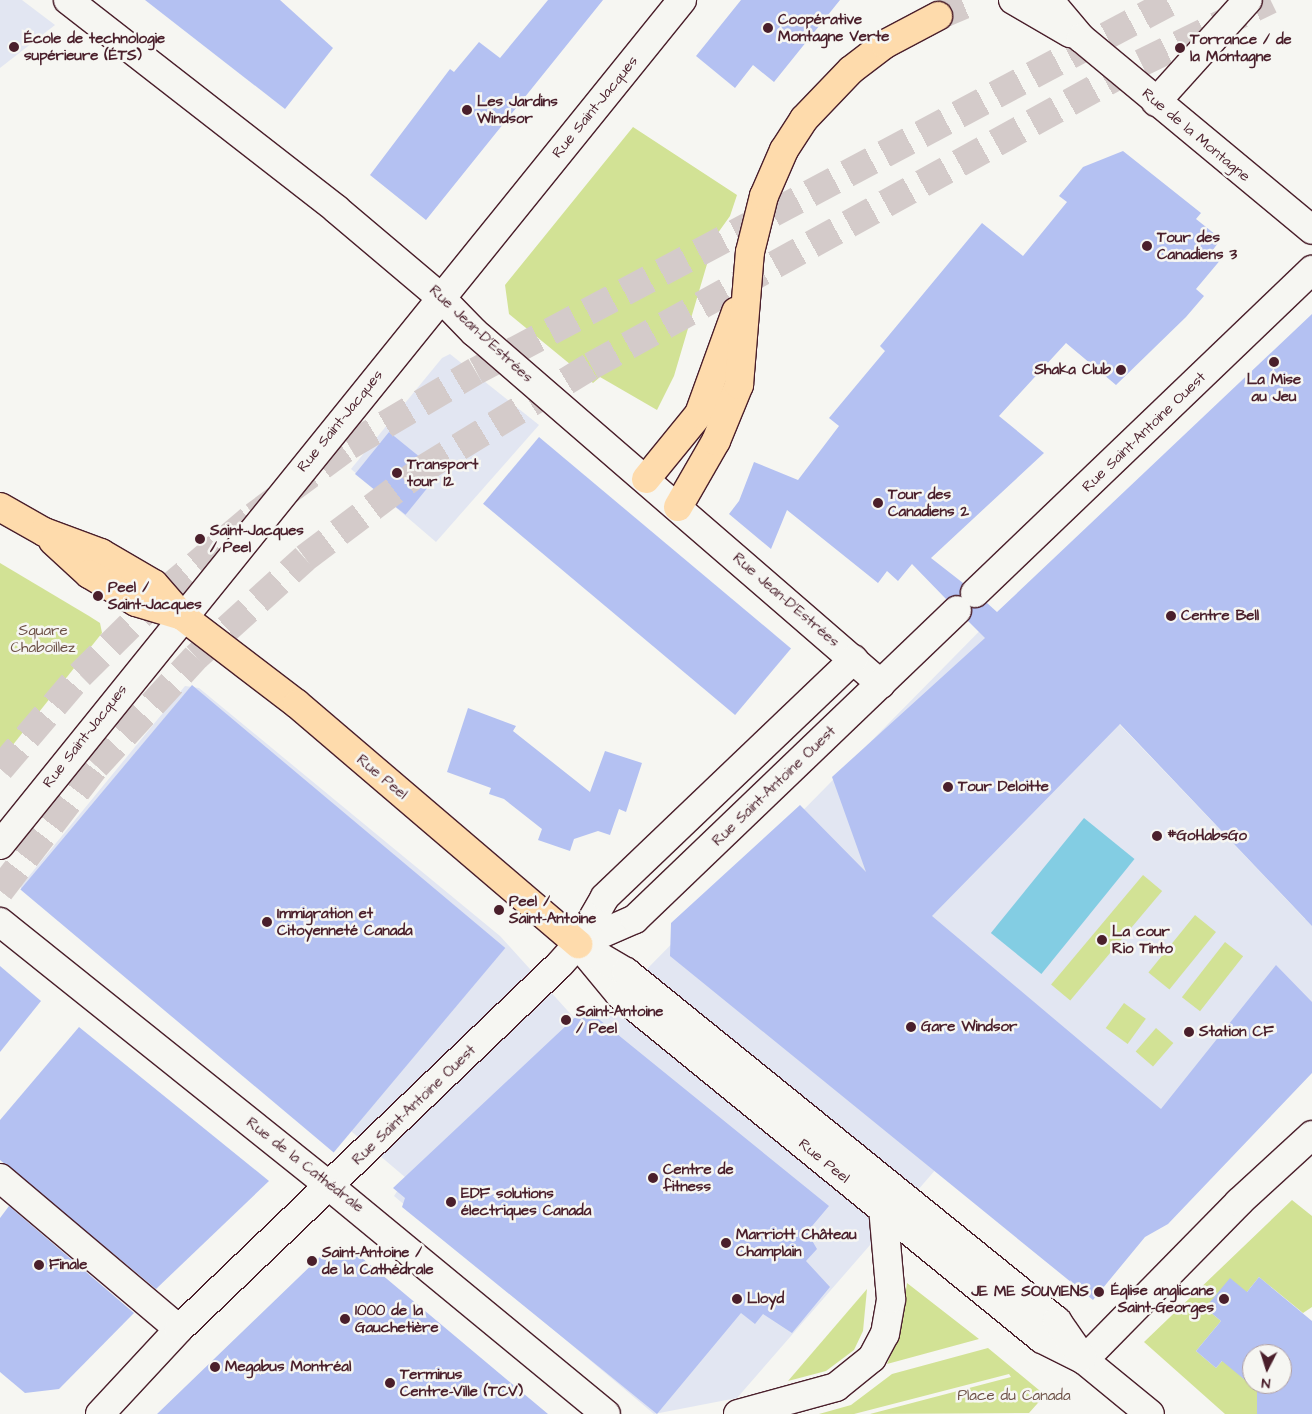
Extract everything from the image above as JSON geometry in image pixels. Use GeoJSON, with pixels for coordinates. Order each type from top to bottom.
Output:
{"type":"FeatureCollection","features":[{"type":"Feature","properties":{"kind":"main road","name":"Rue Jean-D'Estrées"},"geometry":{"type":"LineString","coordinates":[[68,0],[336,210],[440,297],[881,684]]}},
{"type":"Feature","properties":{"kind":"main road","name":"Rue Saint-Jacques"},"geometry":{"type":"LineString","coordinates":[[0,845],[182,616],[682,0]]}},
{"type":"Feature","properties":{"kind":"main road","name":"Rue de la Montagne"},"geometry":{"type":"LineString","coordinates":[[1013,0],[1081,38]]}},
{"type":"Feature","properties":{"kind":"main road","name":"Rue de la Montagne"},"geometry":{"type":"LineString","coordinates":[[1049,0],[1081,38],[1312,230]]}},
{"type":"Feature","properties":{"kind":"main road"},"geometry":{"type":"LineString","coordinates":[[1156,102],[1248,0]]}},
{"type":"Feature","properties":{"kind":"main road"},"geometry":{"type":"LineString","coordinates":[[646,479],[699,414],[744,287],[764,196],[797,129],[861,61],[938,16]]}},
{"type":"Feature","properties":{"kind":"main road","name":"Rue Saint-Antoine Ouest"},"geometry":{"type":"LineString","coordinates":[[578,944],[635,919],[1312,270]]}},
{"type":"Feature","properties":{"kind":"main road"},"geometry":{"type":"LineString","coordinates":[[678,507],[716,441],[739,385],[744,362],[744,287]]}},
{"type":"Feature","properties":{"kind":"main road","name":"Rue Peel"},"geometry":{"type":"LineString","coordinates":[[0,508],[44,532],[89,574],[136,602],[182,616],[297,704],[578,944],[620,995],[1042,1339],[1084,1360],[1150,1414]]}},
{"type":"Feature","properties":{"kind":"main road","name":"Rue Saint-Antoine Ouest"},"geometry":{"type":"LineString","coordinates":[[100,1414],[179,1329],[578,944],[605,897],[854,659]]}},
{"type":"Feature","properties":{"kind":"main road","name":"Rue de la Cathédrale"},"geometry":{"type":"LineString","coordinates":[[0,922],[328,1185],[606,1414]]}},
{"type":"Feature","properties":{"kind":"main road","name":"Rue Peel"},"geometry":{"type":"LineString","coordinates":[[578,944],[626,972],[1057,1322],[1084,1360]]}},
{"type":"Feature","properties":{"kind":"main road"},"geometry":{"type":"LineString","coordinates":[[1084,1360],[1239,1202],[1306,1152]]}},
{"type":"Feature","properties":{"kind":"main road"},"geometry":{"type":"LineString","coordinates":[[0,1178],[179,1329]]}},
{"type":"Feature","properties":{"kind":"main road"},"geometry":{"type":"LineString","coordinates":[[738,1414],[836,1387],[872,1358],[885,1334],[891,1300],[883,1208]]}},
{"type":"Feature","properties":{"kind":"shaded area","name":"École de technologie supérieure (ÉTS)"},"geometry":{"type":"Polygon","coordinates":[[[0,0],[22,0],[55,25],[0,68],[0,0]]]}},
{"type":"Feature","properties":{"kind":"shaded area"},"geometry":{"type":"Polygon","coordinates":[[[450,354],[539,425],[436,542],[351,469],[442,358],[450,354]]]}},
{"type":"Feature","properties":{"kind":"shaded area"},"geometry":{"type":"Polygon","coordinates":[[[1012,598],[1101,705],[1305,919],[1312,914],[1312,1066],[1090,1290],[937,1168],[737,1398],[654,1414],[394,1196],[406,1178],[331,1114],[313,1130],[20,887],[185,686],[199,688],[500,936],[586,1031],[1012,598]]]}},
{"type":"Feature","properties":{"kind":"green space"},"geometry":{"type":"Polygon","coordinates":[[[633,127],[737,195],[730,216],[715,237],[674,376],[657,410],[600,377],[593,383],[509,314],[505,285],[633,127]]]}},
{"type":"Feature","properties":{"kind":"green space","name":"Square Chaboillez"},"geometry":{"type":"Polygon","coordinates":[[[0,563],[100,623],[102,633],[0,761],[0,563]]]}},
{"type":"Feature","properties":{"kind":"green space"},"geometry":{"type":"Polygon","coordinates":[[[1143,875],[1162,891],[1070,1001],[1051,985],[1143,875]]]}},
{"type":"Feature","properties":{"kind":"green space"},"geometry":{"type":"Polygon","coordinates":[[[1195,915],[1216,932],[1169,990],[1148,973],[1195,915]]]}},
{"type":"Feature","properties":{"kind":"green space"},"geometry":{"type":"Polygon","coordinates":[[[1225,942],[1243,956],[1200,1011],[1182,997],[1225,942]]]}},
{"type":"Feature","properties":{"kind":"green space"},"geometry":{"type":"Polygon","coordinates":[[[1124,1003],[1146,1019],[1128,1044],[1106,1028],[1124,1003]]]}},
{"type":"Feature","properties":{"kind":"green space"},"geometry":{"type":"Polygon","coordinates":[[[1156,1028],[1173,1043],[1153,1066],[1136,1051],[1156,1028]]]}},
{"type":"Feature","properties":{"kind":"green space"},"geometry":{"type":"Polygon","coordinates":[[[1292,1200],[1312,1216],[1312,1307],[1303,1313],[1259,1277],[1247,1292],[1205,1308],[1221,1321],[1196,1351],[1216,1368],[1230,1352],[1242,1368],[1242,1394],[1260,1394],[1259,1414],[1225,1414],[1144,1342],[1292,1200]]]}},
{"type":"Feature","properties":{"kind":"green space"},"geometry":{"type":"Polygon","coordinates":[[[907,1283],[979,1339],[887,1364],[900,1333],[907,1283]]]}},
{"type":"Feature","properties":{"kind":"green space"},"geometry":{"type":"Polygon","coordinates":[[[867,1289],[863,1331],[854,1350],[826,1371],[788,1381],[867,1289]]]}},
{"type":"Feature","properties":{"kind":"green space","name":"Place du Canada"},"geometry":{"type":"Polygon","coordinates":[[[988,1348],[1045,1395],[1029,1413],[870,1414],[1011,1377],[1009,1374],[854,1414],[819,1414],[851,1405],[892,1374],[988,1348]]]}},
{"type":"Feature","properties":{"kind":"water"},"geometry":{"type":"Polygon","coordinates":[[[1084,818],[1135,859],[1041,974],[991,933],[1084,818]]]}},
{"type":"Feature","properties":{"kind":"building"},"geometry":{"type":"Polygon","coordinates":[[[145,0],[280,0],[333,48],[285,109],[145,0]]]}},
{"type":"Feature","properties":{"kind":"building","name":"Les Jardins Windsor"},"geometry":{"type":"Polygon","coordinates":[[[548,0],[603,0],[426,220],[370,175],[450,69],[454,72],[479,42],[500,58],[548,0]]]}},
{"type":"Feature","properties":{"kind":"building","name":"Coopérative Montagne Verte"},"geometry":{"type":"Polygon","coordinates":[[[741,0],[840,0],[774,82],[753,65],[735,88],[696,56],[741,0]]]}},
{"type":"Feature","properties":{"kind":"building"},"geometry":{"type":"Polygon","coordinates":[[[1123,151],[1201,213],[1196,219],[1221,239],[1212,251],[1222,258],[1196,289],[1204,296],[1186,317],[1116,385],[1066,343],[999,416],[1044,453],[931,558],[963,583],[960,595],[946,599],[912,564],[898,581],[887,571],[878,583],[787,510],[771,549],[729,514],[739,501],[754,462],[798,480],[839,426],[829,418],[885,351],[880,346],[982,223],[1023,256],[1067,202],[1059,196],[1083,167],[1123,151]]]}},
{"type":"Feature","properties":{"kind":"building"},"geometry":{"type":"Polygon","coordinates":[[[1312,314],[1312,926],[1120,724],[932,916],[1161,1109],[1276,965],[1312,1002],[1312,1073],[1168,1224],[1145,1237],[1093,1300],[670,956],[671,923],[800,805],[866,872],[832,777],[985,638],[968,621],[972,608],[987,603],[997,612],[1312,314]]]}},
{"type":"Feature","properties":{"kind":"building","name":"Transport tour 12"},"geometry":{"type":"Polygon","coordinates":[[[389,432],[440,473],[406,515],[355,474],[389,432]]]}},
{"type":"Feature","properties":{"kind":"building"},"geometry":{"type":"Polygon","coordinates":[[[539,437],[791,648],[735,715],[483,504],[539,437]]]}},
{"type":"Feature","properties":{"kind":"building","name":"Immigration et Citoyenneté Canada"},"geometry":{"type":"Polygon","coordinates":[[[192,685],[505,948],[334,1152],[20,890],[192,685]]]}},
{"type":"Feature","properties":{"kind":"building"},"geometry":{"type":"Polygon","coordinates":[[[468,708],[516,726],[513,731],[590,792],[605,751],[642,763],[626,812],[619,809],[610,835],[598,831],[574,839],[570,851],[538,840],[542,829],[504,799],[489,794],[491,788],[447,772],[468,708]]]}},
{"type":"Feature","properties":{"kind":"building"},"geometry":{"type":"Polygon","coordinates":[[[0,966],[41,1001],[0,1052],[0,966]]]}},
{"type":"Feature","properties":{"kind":"building"},"geometry":{"type":"Polygon","coordinates":[[[585,1008],[829,1206],[807,1232],[817,1249],[806,1261],[830,1287],[792,1333],[763,1314],[755,1324],[741,1313],[657,1414],[402,1207],[405,1198],[393,1188],[585,1008]]]}},
{"type":"Feature","properties":{"kind":"building"},"geometry":{"type":"Polygon","coordinates":[[[79,1027],[269,1181],[156,1289],[0,1160],[0,1120],[79,1027]]]}},
{"type":"Feature","properties":{"kind":"building","name":"Finale"},"geometry":{"type":"Polygon","coordinates":[[[9,1206],[134,1313],[59,1389],[25,1393],[0,1372],[0,1218],[9,1206]]]}},
{"type":"Feature","properties":{"kind":"building","name":"1000 de la Gauchetière"},"geometry":{"type":"Polygon","coordinates":[[[336,1251],[356,1253],[548,1414],[157,1414],[324,1253],[331,1257],[336,1251]]]}},
{"type":"Feature","properties":{"kind":"building"},"geometry":{"type":"Polygon","coordinates":[[[1259,1277],[1312,1321],[1312,1414],[1257,1414],[1257,1394],[1292,1394],[1292,1344],[1242,1344],[1242,1378],[1222,1361],[1216,1368],[1196,1351],[1221,1321],[1205,1308],[1230,1278],[1247,1292],[1259,1277]]]}},
{"type":"Feature","properties":{"kind":"tunnel"},"geometry":{"type":"LineString","coordinates":[[938,16],[976,0]]}},
{"type":"Feature","properties":{"kind":"tunnel"},"geometry":{"type":"LineString","coordinates":[[0,769],[80,675],[164,592],[254,516],[349,446],[476,371],[1174,0]]}},
{"type":"Feature","properties":{"kind":"tunnel"},"geometry":{"type":"LineString","coordinates":[[0,891],[96,766],[196,657],[305,558],[423,469],[591,366],[1141,63],[1270,0]]}},
{"type":"Feature","properties":{"kind":"place","name":"Coopérative Montagne Verte"},"geometry":{"type":"Point","coordinates":[768,28]}},
{"type":"Feature","properties":{"kind":"place","name":"École de technologie supérieure (ÉTS)"},"geometry":{"type":"Point","coordinates":[14,47]}},
{"type":"Feature","properties":{"kind":"place","name":"Torrance / de la Montagne"},"geometry":{"type":"Point","coordinates":[1180,48]}},
{"type":"Feature","properties":{"kind":"place","name":"Les Jardins Windsor"},"geometry":{"type":"Point","coordinates":[467,110]}},
{"type":"Feature","properties":{"kind":"place","name":"Tour des Canadiens 3"},"geometry":{"type":"Point","coordinates":[1147,246]}},
{"type":"Feature","properties":{"kind":"place","name":"La Mise au Jeu"},"geometry":{"type":"Point","coordinates":[1274,362]}},
{"type":"Feature","properties":{"kind":"place","name":"Shaka Club"},"geometry":{"type":"Point","coordinates":[1121,370]}},
{"type":"Feature","properties":{"kind":"place","name":"Transport tour 12"},"geometry":{"type":"Point","coordinates":[397,473]}},
{"type":"Feature","properties":{"kind":"place","name":"Tour des Canadiens 2"},"geometry":{"type":"Point","coordinates":[878,503]}},
{"type":"Feature","properties":{"kind":"place","name":"Saint-Jacques / Peel"},"geometry":{"type":"Point","coordinates":[200,539]}},
{"type":"Feature","properties":{"kind":"place","name":"Peel / Saint-Jacques"},"geometry":{"type":"Point","coordinates":[98,596]}},
{"type":"Feature","properties":{"kind":"place","name":"Centre Bell"},"geometry":{"type":"Point","coordinates":[1171,616]}},
{"type":"Feature","properties":{"kind":"place","name":"Tour Deloitte"},"geometry":{"type":"Point","coordinates":[948,787]}},
{"type":"Feature","properties":{"kind":"place","name":"#GoHabsGo"},"geometry":{"type":"Point","coordinates":[1157,836]}},
{"type":"Feature","properties":{"kind":"place","name":"Peel / Saint-Antoine"},"geometry":{"type":"Point","coordinates":[499,910]}},
{"type":"Feature","properties":{"kind":"place","name":"Immigration et Citoyenneté Canada"},"geometry":{"type":"Point","coordinates":[267,922]}},
{"type":"Feature","properties":{"kind":"place","name":"La cour Rio Tinto"},"geometry":{"type":"Point","coordinates":[1102,940]}},
{"type":"Feature","properties":{"kind":"place","name":"Saint-Antoine / Peel"},"geometry":{"type":"Point","coordinates":[566,1020]}},
{"type":"Feature","properties":{"kind":"place","name":"Gare Windsor"},"geometry":{"type":"Point","coordinates":[911,1027]}},
{"type":"Feature","properties":{"kind":"place","name":"Station CF"},"geometry":{"type":"Point","coordinates":[1189,1032]}},
{"type":"Feature","properties":{"kind":"place","name":"Centre de fitness"},"geometry":{"type":"Point","coordinates":[653,1178]}},
{"type":"Feature","properties":{"kind":"place","name":"EDF solutions électriques Canada"},"geometry":{"type":"Point","coordinates":[451,1202]}},
{"type":"Feature","properties":{"kind":"place","name":"Marriott Château Champlain"},"geometry":{"type":"Point","coordinates":[726,1243]}},
{"type":"Feature","properties":{"kind":"place","name":"Saint-Antoine / de la Cathédrale"},"geometry":{"type":"Point","coordinates":[312,1261]}},
{"type":"Feature","properties":{"kind":"place","name":"Finale"},"geometry":{"type":"Point","coordinates":[39,1265]}},
{"type":"Feature","properties":{"kind":"place","name":"JE ME SOUVIENS"},"geometry":{"type":"Point","coordinates":[1099,1292]}},
{"type":"Feature","properties":{"kind":"place","name":"Lloyd"},"geometry":{"type":"Point","coordinates":[737,1299]}},
{"type":"Feature","properties":{"kind":"place","name":"Église anglicane Saint-Georges"},"geometry":{"type":"Point","coordinates":[1224,1299]}},
{"type":"Feature","properties":{"kind":"place","name":"1000 de la Gauchetière"},"geometry":{"type":"Point","coordinates":[345,1319]}},
{"type":"Feature","properties":{"kind":"place","name":"Megabus Montréal"},"geometry":{"type":"Point","coordinates":[215,1367]}},
{"type":"Feature","properties":{"kind":"place","name":"Terminus Centre-Ville (TCV)"},"geometry":{"type":"Point","coordinates":[390,1383]}}]}
